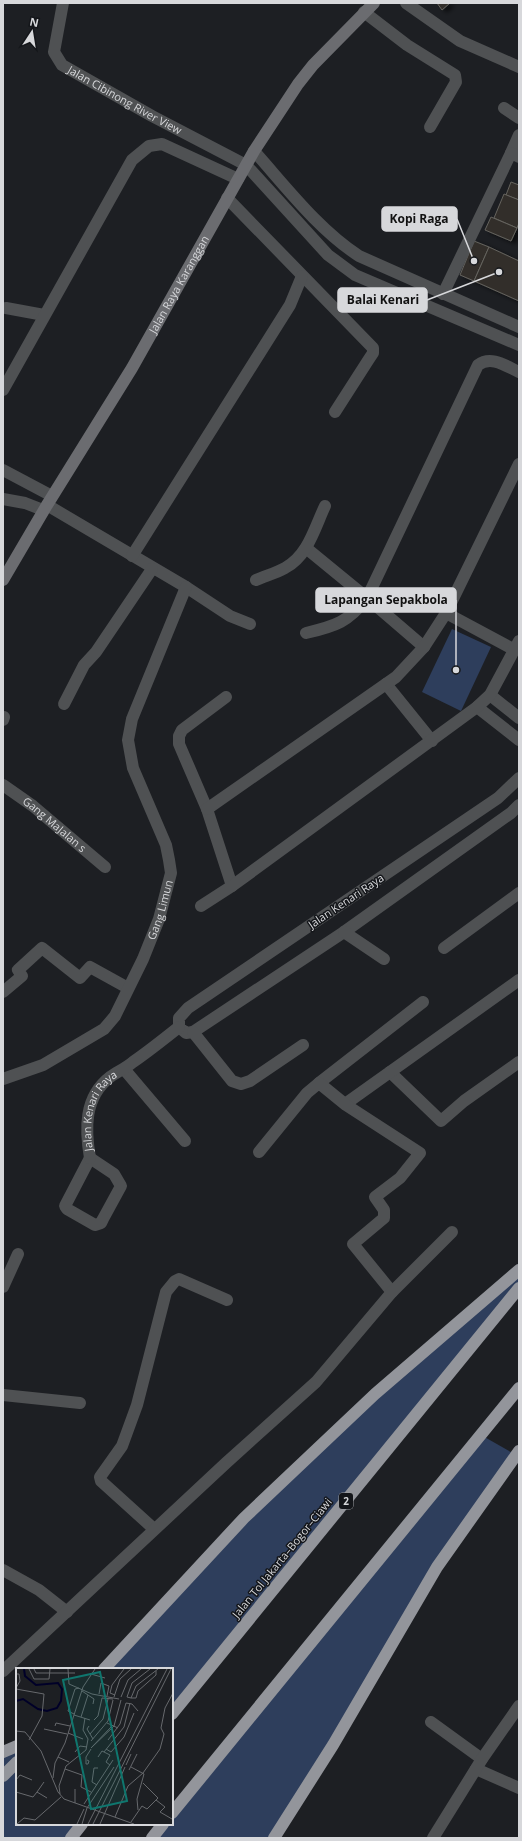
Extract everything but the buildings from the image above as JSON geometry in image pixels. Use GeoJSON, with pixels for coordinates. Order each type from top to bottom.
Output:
{"type":"FeatureCollection","features":[{"type":"Feature","properties":{"kind":"highway"},"geometry":{"type":"LineString","coordinates":[[105,1668],[244,1518],[375,1394],[519,1270]]}},
{"type":"Feature","properties":{"kind":"highway","name":"Jalan Tol Jakarta–Bogor–Ciawi"},"geometry":{"type":"LineString","coordinates":[[173,1713],[519,1288]]}},
{"type":"Feature","properties":{"kind":"highway"},"geometry":{"type":"LineString","coordinates":[[173,1812],[519,1388]]}},
{"type":"Feature","properties":{"kind":"highway"},"geometry":{"type":"LineString","coordinates":[[274,1838],[333,1745],[437,1567],[519,1452]]}},
{"type":"Feature","properties":{"kind":"highway"},"geometry":{"type":"LineString","coordinates":[[3,1752],[16,1746]]}},
{"type":"Feature","properties":{"kind":"highway"},"geometry":{"type":"LineString","coordinates":[[3,1776],[16,1763]]}},
{"type":"Feature","properties":{"kind":"highway"},"geometry":{"type":"LineString","coordinates":[[71,1838],[81,1825]]}},
{"type":"Feature","properties":{"kind":"highway"},"geometry":{"type":"LineString","coordinates":[[152,1838],[162,1825]]}},
{"type":"Feature","properties":{"kind":"street","name":"Jalan Cibinong River View"},"geometry":{"type":"LineString","coordinates":[[63,3],[54,52],[62,64],[152,116],[246,165]]}},
{"type":"Feature","properties":{"kind":"street","name":"Jalan Raya Karanggan"},"geometry":{"type":"LineString","coordinates":[[3,580],[47,504],[132,368],[254,151],[298,84],[313,65],[374,3]]}},
{"type":"Feature","properties":{"kind":"street"},"geometry":{"type":"LineString","coordinates":[[406,3],[460,41],[519,67]]}},
{"type":"Feature","properties":{"kind":"street"},"geometry":{"type":"LineString","coordinates":[[364,12],[407,45],[455,75],[457,78],[430,126]]}},
{"type":"Feature","properties":{"kind":"street"},"geometry":{"type":"LineString","coordinates":[[504,108],[519,118]]}},
{"type":"Feature","properties":{"kind":"street"},"geometry":{"type":"LineString","coordinates":[[443,294],[515,155],[519,135]]}},
{"type":"Feature","properties":{"kind":"street"},"geometry":{"type":"LineString","coordinates":[[3,390],[132,160],[149,146],[162,144],[238,180]]}},
{"type":"Feature","properties":{"kind":"street"},"geometry":{"type":"LineString","coordinates":[[254,151],[322,226],[340,243],[359,256],[519,327]]}},
{"type":"Feature","properties":{"kind":"street"},"geometry":{"type":"LineString","coordinates":[[246,165],[328,255],[341,266],[355,275],[519,345]]}},
{"type":"Feature","properties":{"kind":"street"},"geometry":{"type":"LineString","coordinates":[[227,198],[373,348],[373,353],[335,412]]}},
{"type":"Feature","properties":{"kind":"street"},"geometry":{"type":"LineString","coordinates":[[132,556],[290,305],[302,276]]}},
{"type":"Feature","properties":{"kind":"street"},"geometry":{"type":"LineString","coordinates":[[6,308],[44,315]]}},
{"type":"Feature","properties":{"kind":"street"},"geometry":{"type":"LineString","coordinates":[[306,632],[334,626],[356,611],[367,598],[478,365],[484,361],[490,360],[519,372]]}},
{"type":"Feature","properties":{"kind":"street"},"geometry":{"type":"LineString","coordinates":[[207,809],[396,677],[424,647],[446,613],[519,464]]}},
{"type":"Feature","properties":{"kind":"street"},"geometry":{"type":"LineString","coordinates":[[3,470],[47,504],[152,569],[186,587],[230,616],[250,624]]}},
{"type":"Feature","properties":{"kind":"street"},"geometry":{"type":"LineString","coordinates":[[3,498],[25,504],[47,504]]}},
{"type":"Feature","properties":{"kind":"street"},"geometry":{"type":"LineString","coordinates":[[256,580],[286,568],[306,548],[325,506]]}},
{"type":"Feature","properties":{"kind":"street"},"geometry":{"type":"LineString","coordinates":[[306,548],[424,647]]}},
{"type":"Feature","properties":{"kind":"street"},"geometry":{"type":"LineString","coordinates":[[64,704],[84,665],[96,652],[152,569]]}},
{"type":"Feature","properties":{"kind":"street","name":"Gang Limun"},"geometry":{"type":"LineString","coordinates":[[3,1079],[43,1065],[104,1028],[114,1016],[143,959],[159,919],[171,874],[166,845],[133,768],[128,740],[132,719],[186,587]]}},
{"type":"Feature","properties":{"kind":"street"},"geometry":{"type":"LineString","coordinates":[[201,906],[232,886],[432,741],[477,707],[490,695],[517,646],[446,613]]}},
{"type":"Feature","properties":{"kind":"street"},"geometry":{"type":"LineString","coordinates":[[386,684],[432,741]]}},
{"type":"Feature","properties":{"kind":"street"},"geometry":{"type":"LineString","coordinates":[[490,695],[519,718]]}},
{"type":"Feature","properties":{"kind":"street"},"geometry":{"type":"LineString","coordinates":[[226,697],[182,730],[179,736],[179,744],[207,809],[232,886]]}},
{"type":"Feature","properties":{"kind":"street"},"geometry":{"type":"LineString","coordinates":[[477,707],[519,740]]}},
{"type":"Feature","properties":{"kind":"street","name":"Jalan Kenari Raya"},"geometry":{"type":"LineString","coordinates":[[90,1158],[86,1136],[88,1111],[96,1092],[110,1077],[124,1069],[180,1027],[178,1022],[179,1018],[188,1008],[498,798],[519,778]]}},
{"type":"Feature","properties":{"kind":"street","name":"Gang MaJalan s"},"geometry":{"type":"LineString","coordinates":[[3,785],[33,806],[105,867]]}},
{"type":"Feature","properties":{"kind":"street","name":"Jalan Kenari Raya"},"geometry":{"type":"LineString","coordinates":[[193,1032],[344,932],[519,805]]}},
{"type":"Feature","properties":{"kind":"street"},"geometry":{"type":"LineString","coordinates":[[444,948],[519,893]]}},
{"type":"Feature","properties":{"kind":"street"},"geometry":{"type":"LineString","coordinates":[[344,932],[384,960]]}},
{"type":"Feature","properties":{"kind":"street"},"geometry":{"type":"LineString","coordinates":[[3,992],[22,976],[18,970],[42,948],[80,978],[90,967],[128,988]]}},
{"type":"Feature","properties":{"kind":"street"},"geometry":{"type":"LineString","coordinates":[[348,1102],[519,980]]}},
{"type":"Feature","properties":{"kind":"street"},"geometry":{"type":"LineString","coordinates":[[259,1152],[307,1093],[423,1002]]}},
{"type":"Feature","properties":{"kind":"street"},"geometry":{"type":"LineString","coordinates":[[180,1027],[186,1033],[193,1032],[232,1081],[241,1084],[250,1081],[303,1045]]}},
{"type":"Feature","properties":{"kind":"street"},"geometry":{"type":"LineString","coordinates":[[390,1072],[440,1121],[464,1101],[519,1062]]}},
{"type":"Feature","properties":{"kind":"street","name":"Jalan Kenari Raya"},"geometry":{"type":"LineString","coordinates":[[124,1069],[185,1141]]}},
{"type":"Feature","properties":{"kind":"street"},"geometry":{"type":"LineString","coordinates":[[319,1083],[346,1105],[420,1153],[400,1178],[376,1197],[384,1210],[384,1218],[353,1244],[392,1292]]}},
{"type":"Feature","properties":{"kind":"street"},"geometry":{"type":"LineString","coordinates":[[90,1158],[114,1174],[121,1186],[101,1223],[95,1225],[67,1210],[65,1206],[90,1158]]}},
{"type":"Feature","properties":{"kind":"street"},"geometry":{"type":"LineString","coordinates":[[3,1671],[154,1529],[316,1382],[392,1292],[452,1232]]}},
{"type":"Feature","properties":{"kind":"street"},"geometry":{"type":"LineString","coordinates":[[3,1287],[18,1254]]}},
{"type":"Feature","properties":{"kind":"street"},"geometry":{"type":"LineString","coordinates":[[154,1529],[101,1481],[100,1477],[122,1446],[137,1405],[166,1292],[175,1281],[179,1279],[227,1300]]}},
{"type":"Feature","properties":{"kind":"street"},"geometry":{"type":"LineString","coordinates":[[3,1395],[80,1403]]}},
{"type":"Feature","properties":{"kind":"street"},"geometry":{"type":"LineString","coordinates":[[3,1570],[39,1590],[67,1612]]}},
{"type":"Feature","properties":{"kind":"street"},"geometry":{"type":"LineString","coordinates":[[433,1838],[479,1764],[519,1706]]}},
{"type":"Feature","properties":{"kind":"street"},"geometry":{"type":"LineString","coordinates":[[432,1722],[479,1764],[519,1788]]}},
{"type":"Feature","properties":{"kind":"shaded area"},"geometry":{"type":"Polygon","coordinates":[[[452,629],[491,647],[461,711],[422,692],[452,629]]]}},
{"type":"Feature","properties":{"kind":"shaded area"},"geometry":{"type":"Polygon","coordinates":[[[519,1270],[519,1288],[173,1713],[173,1668],[105,1668],[244,1518],[519,1270]]]}},
{"type":"Feature","properties":{"kind":"shaded area"},"geometry":{"type":"Polygon","coordinates":[[[481,1435],[516,1455],[437,1567],[274,1838],[152,1838],[162,1825],[173,1825],[173,1812],[481,1435]]]}},
{"type":"Feature","properties":{"kind":"shaded area"},"geometry":{"type":"Polygon","coordinates":[[[16,1746],[16,1825],[81,1825],[71,1838],[3,1838],[3,1752],[16,1746]]]}},
{"type":"Feature","properties":{"kind":"place","name":"Kopi Raga"},"geometry":{"type":"Point","coordinates":[474,261]}},
{"type":"Feature","properties":{"kind":"place","name":"Balai Kenari"},"geometry":{"type":"Point","coordinates":[499,272]}},
{"type":"Feature","properties":{"kind":"place","name":"Lapangan Sepakbola"},"geometry":{"type":"Point","coordinates":[456,670]}}]}
